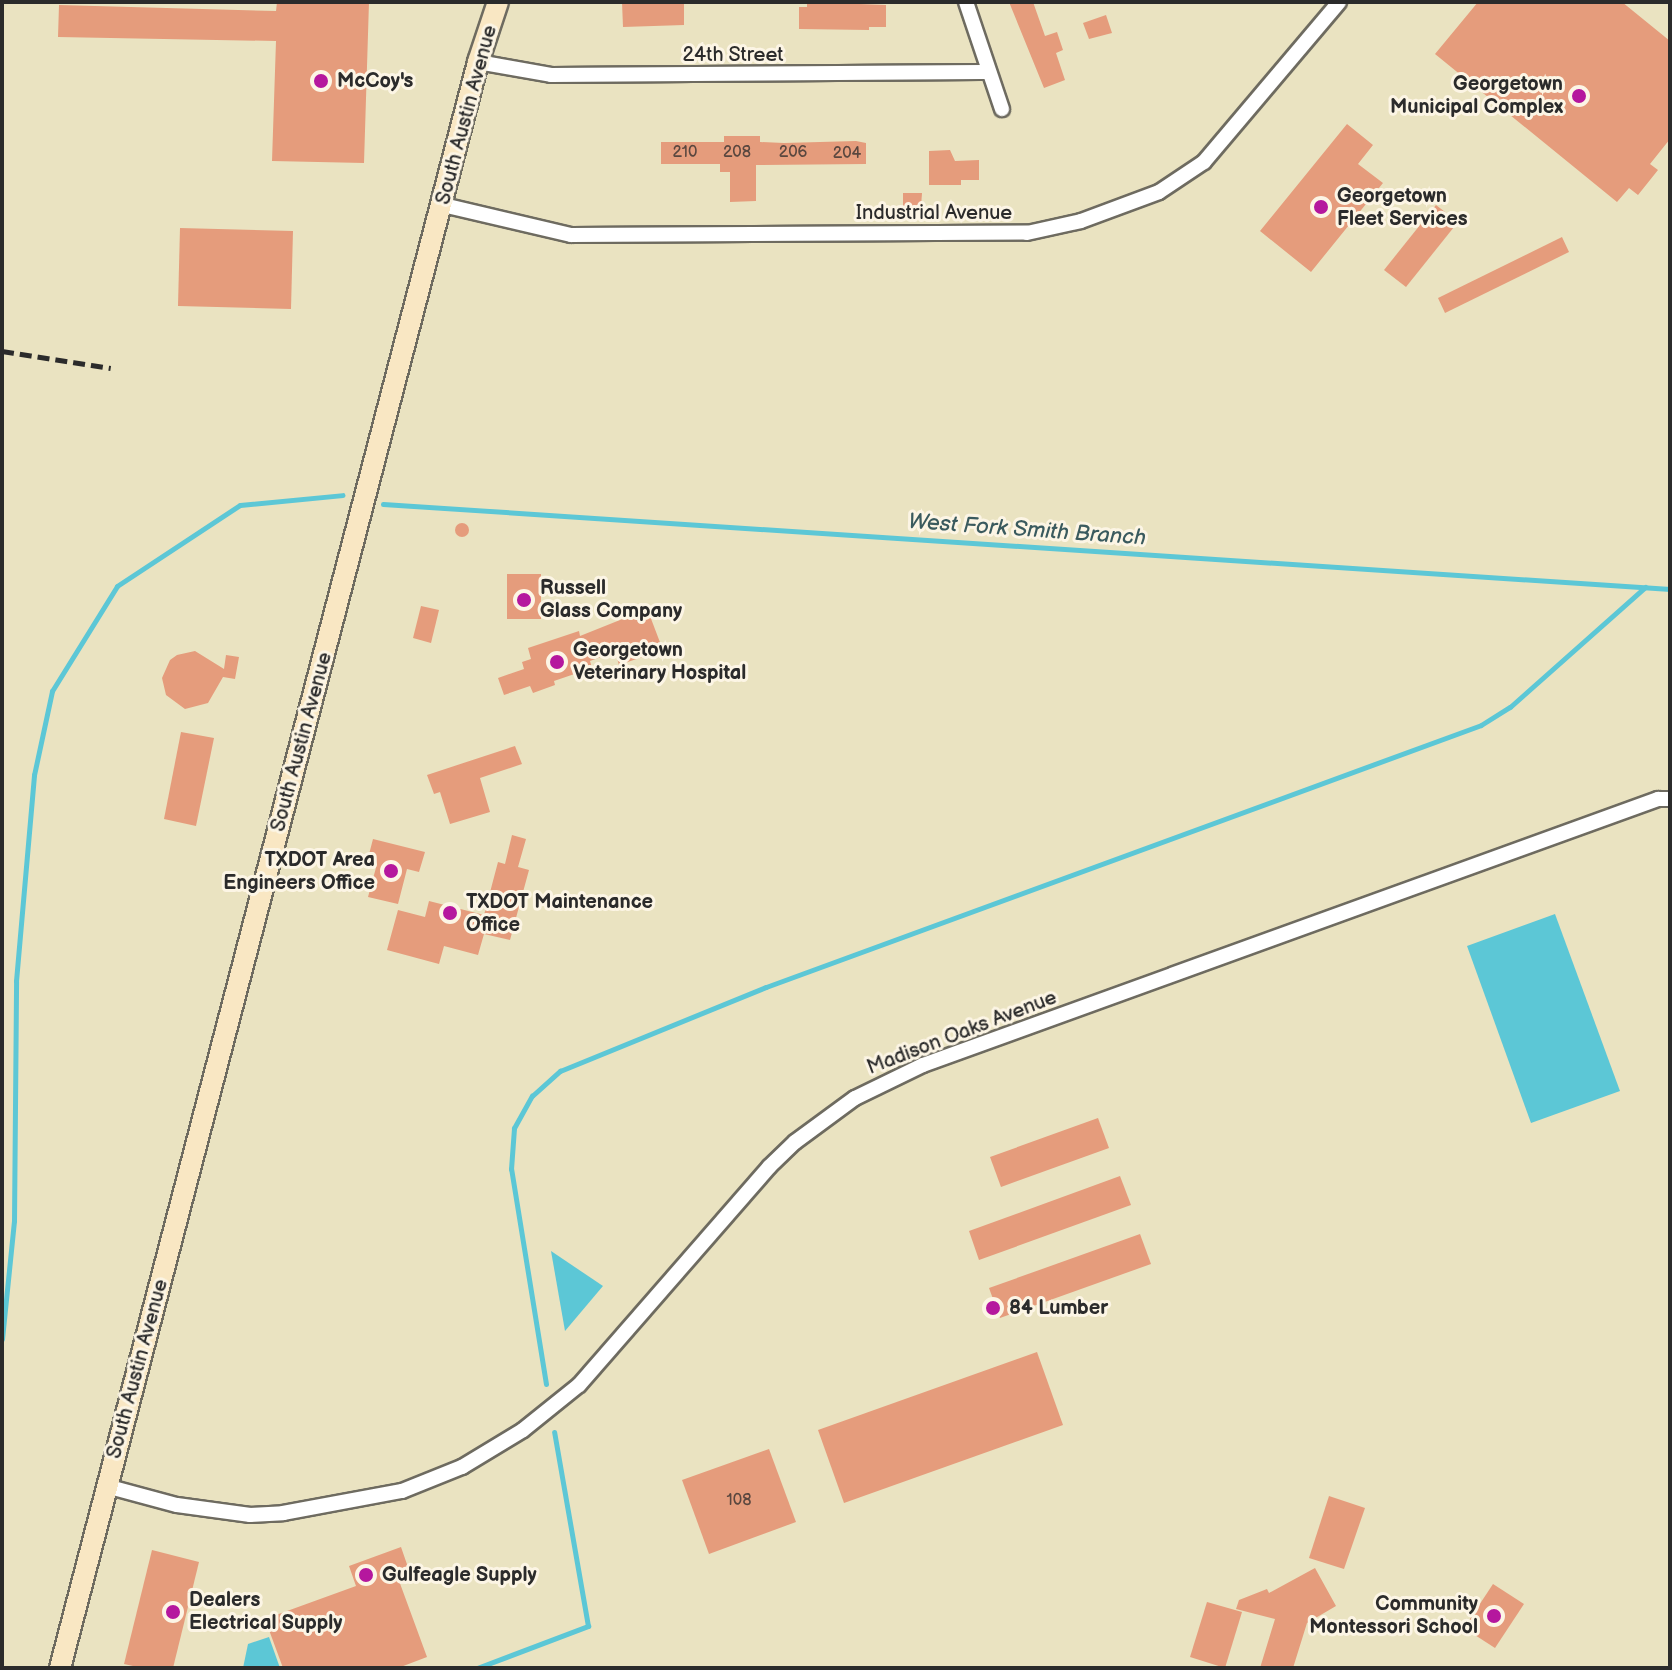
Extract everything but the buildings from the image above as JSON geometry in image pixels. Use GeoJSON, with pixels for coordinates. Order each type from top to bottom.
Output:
{"type":"FeatureCollection","features":[{"type":"Feature","properties":{"kind":"main road","name":"South Austin Avenue"},"geometry":{"type":"LineString","coordinates":[[60,1668],[478,62],[498,2]]}},
{"type":"Feature","properties":{"kind":"street"},"geometry":{"type":"LineString","coordinates":[[966,2],[1002,109]]}},
{"type":"Feature","properties":{"kind":"street","name":"Industrial Avenue"},"geometry":{"type":"LineString","coordinates":[[443,205],[571,235],[1027,233],[1081,221],[1159,192],[1204,162],[1339,2]]}},
{"type":"Feature","properties":{"kind":"street","name":"24th Street"},"geometry":{"type":"LineString","coordinates":[[478,62],[551,75],[989,72]]}},
{"type":"Feature","properties":{"kind":"street","name":"Madison Oaks Avenue"},"geometry":{"type":"LineString","coordinates":[[106,1486],[177,1505],[250,1515],[283,1513],[402,1491],[462,1467],[523,1430],[579,1385],[769,1167],[804,1134],[855,1098],[923,1065],[1658,799],[1670,799]]}},
{"type":"Feature","properties":{"kind":"water"},"geometry":{"type":"Polygon","coordinates":[[[1555,914],[1620,1091],[1531,1123],[1467,946],[1555,914]]]}},
{"type":"Feature","properties":{"kind":"water"},"geometry":{"type":"Polygon","coordinates":[[[551,1251],[603,1286],[565,1331],[551,1251]]]}},
{"type":"Feature","properties":{"kind":"water"},"geometry":{"type":"Polygon","coordinates":[[[269,1637],[280,1668],[243,1668],[248,1644],[269,1637]]]}},
{"type":"Feature","properties":{"kind":"waterway","name":"West Fork Smith Branch"},"geometry":{"type":"LineString","coordinates":[[2,1339],[14,1221],[16,981],[34,775],[52,691],[117,586],[240,505],[343,495]]}},
{"type":"Feature","properties":{"kind":"waterway","name":"West Fork Smith Branch"},"geometry":{"type":"LineString","coordinates":[[383,504],[1670,589]]}},
{"type":"Feature","properties":{"kind":"waterway"},"geometry":{"type":"LineString","coordinates":[[546,1384],[511,1169],[514,1128],[532,1096],[560,1071],[766,987],[1481,725],[1510,707],[1645,587]]}},
{"type":"Feature","properties":{"kind":"waterway"},"geometry":{"type":"LineString","coordinates":[[477,1668],[588,1626],[554,1432]]}},
{"type":"Feature","properties":{"kind":"railway"},"geometry":{"type":"LineString","coordinates":[[2,351],[111,368]]}},
{"type":"Feature","properties":{"kind":"place","name":"McCoy's"},"geometry":{"type":"Point","coordinates":[321,81]}},
{"type":"Feature","properties":{"kind":"place","name":"Georgetown Municipal Complex"},"geometry":{"type":"Point","coordinates":[1579,96]}},
{"type":"Feature","properties":{"kind":"place","name":"Georgetown Fleet Services"},"geometry":{"type":"Point","coordinates":[1321,207]}},
{"type":"Feature","properties":{"kind":"place","name":"Russell Glass Company"},"geometry":{"type":"Point","coordinates":[524,600]}},
{"type":"Feature","properties":{"kind":"place","name":"Georgetown Veterinary Hospital"},"geometry":{"type":"Point","coordinates":[557,662]}},
{"type":"Feature","properties":{"kind":"place","name":"TXDOT Area Engineers Office"},"geometry":{"type":"Point","coordinates":[391,871]}},
{"type":"Feature","properties":{"kind":"place","name":"TXDOT Maintenance Office"},"geometry":{"type":"Point","coordinates":[450,913]}},
{"type":"Feature","properties":{"kind":"place","name":"84 Lumber"},"geometry":{"type":"Point","coordinates":[993,1308]}},
{"type":"Feature","properties":{"kind":"place","name":"Gulfeagle Supply"},"geometry":{"type":"Point","coordinates":[366,1575]}},
{"type":"Feature","properties":{"kind":"place","name":"Dealers Electrical Supply"},"geometry":{"type":"Point","coordinates":[173,1612]}},
{"type":"Feature","properties":{"kind":"place","name":"Community Montessori School"},"geometry":{"type":"Point","coordinates":[1494,1616]}}]}
